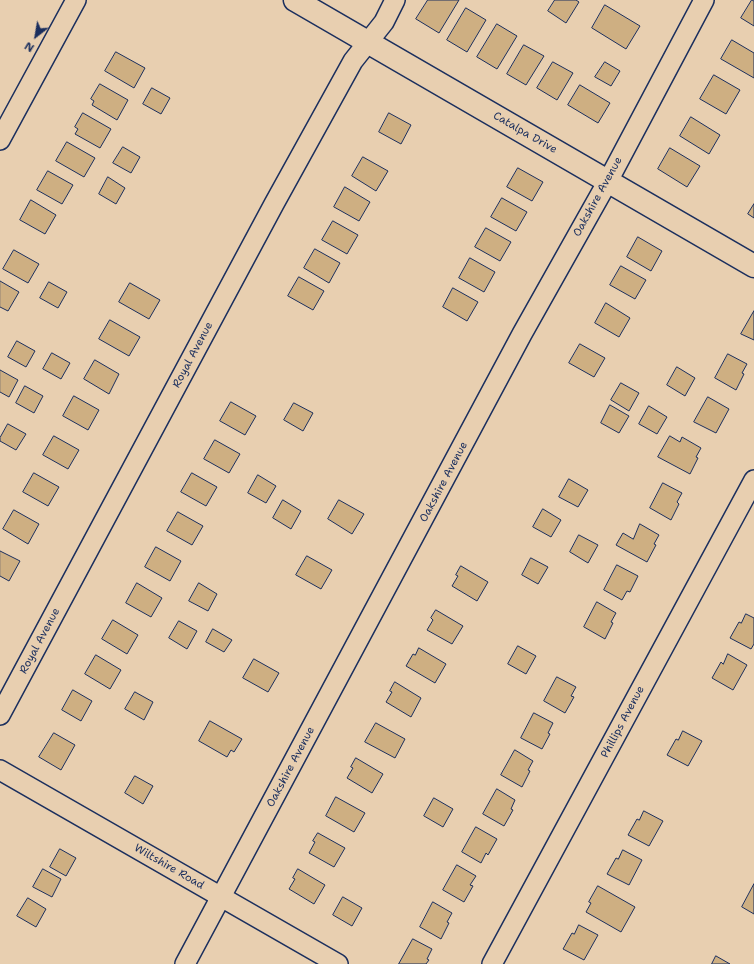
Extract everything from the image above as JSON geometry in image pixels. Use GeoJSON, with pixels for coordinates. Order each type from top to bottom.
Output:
{"type":"FeatureCollection","features":[{"type":"Feature","properties":{"kind":"street"},"geometry":{"type":"LineString","coordinates":[[0,140],[76,0]]}},
{"type":"Feature","properties":{"kind":"street","name":"Catalpa Drive"},"geometry":{"type":"LineString","coordinates":[[295,0],[754,266]]}},
{"type":"Feature","properties":{"kind":"street","name":"Royal Avenue"},"geometry":{"type":"LineString","coordinates":[[0,716],[282,190],[353,61],[384,22],[395,0]]}},
{"type":"Feature","properties":{"kind":"street","name":"Oakshire Avenue"},"geometry":{"type":"LineString","coordinates":[[185,964],[522,334],[608,181],[704,0]]}},
{"type":"Feature","properties":{"kind":"street","name":"Phillips Avenue"},"geometry":{"type":"LineString","coordinates":[[492,964],[754,480]]}},
{"type":"Feature","properties":{"kind":"street","name":"Wiltshire Road"},"geometry":{"type":"LineString","coordinates":[[0,770],[338,964]]}},
{"type":"Feature","properties":{"kind":"building"},"geometry":{"type":"Polygon","coordinates":[[[428,0],[459,0],[439,33],[416,19],[428,0]]]}},
{"type":"Feature","properties":{"kind":"building"},"geometry":{"type":"Polygon","coordinates":[[[555,0],[576,0],[579,2],[566,23],[548,11],[555,0]]]}},
{"type":"Feature","properties":{"kind":"building"},"geometry":{"type":"Polygon","coordinates":[[[752,0],[754,1],[754,26],[741,18],[752,0]]]}},
{"type":"Feature","properties":{"kind":"building"},"geometry":{"type":"Polygon","coordinates":[[[605,5],[640,26],[626,49],[592,28],[605,5]]]}},
{"type":"Feature","properties":{"kind":"building"},"geometry":{"type":"Polygon","coordinates":[[[466,8],[486,20],[467,52],[447,40],[466,8]]]}},
{"type":"Feature","properties":{"kind":"building"},"geometry":{"type":"Polygon","coordinates":[[[497,24],[517,36],[497,69],[477,57],[497,24]]]}},
{"type":"Feature","properties":{"kind":"building"},"geometry":{"type":"Polygon","coordinates":[[[732,40],[754,53],[754,78],[721,59],[732,40]]]}},
{"type":"Feature","properties":{"kind":"building"},"geometry":{"type":"Polygon","coordinates":[[[524,45],[544,56],[526,85],[507,74],[524,45]]]}},
{"type":"Feature","properties":{"kind":"building"},"geometry":{"type":"Polygon","coordinates":[[[116,52],[145,68],[134,88],[105,71],[116,52]]]}},
{"type":"Feature","properties":{"kind":"building"},"geometry":{"type":"Polygon","coordinates":[[[553,62],[573,73],[557,100],[537,88],[553,62]]]}},
{"type":"Feature","properties":{"kind":"building"},"geometry":{"type":"Polygon","coordinates":[[[605,62],[620,71],[611,86],[595,77],[605,62]]]}},
{"type":"Feature","properties":{"kind":"building"},"geometry":{"type":"Polygon","coordinates":[[[714,75],[740,90],[726,114],[700,99],[714,75]]]}},
{"type":"Feature","properties":{"kind":"building"},"geometry":{"type":"Polygon","coordinates":[[[100,84],[128,100],[117,120],[92,105],[94,101],[91,99],[100,84]]]}},
{"type":"Feature","properties":{"kind":"building"},"geometry":{"type":"Polygon","coordinates":[[[580,85],[610,103],[598,123],[568,105],[580,85]]]}},
{"type":"Feature","properties":{"kind":"building"},"geometry":{"type":"Polygon","coordinates":[[[152,88],[170,98],[161,114],[143,104],[152,88]]]}},
{"type":"Feature","properties":{"kind":"building"},"geometry":{"type":"Polygon","coordinates":[[[83,113],[111,129],[100,148],[75,134],[78,129],[75,127],[83,113]]]}},
{"type":"Feature","properties":{"kind":"building"},"geometry":{"type":"Polygon","coordinates":[[[389,113],[411,125],[401,144],[379,132],[389,113]]]}},
{"type":"Feature","properties":{"kind":"building"},"geometry":{"type":"Polygon","coordinates":[[[691,117],[720,135],[709,154],[680,136],[691,117]]]}},
{"type":"Feature","properties":{"kind":"building"},"geometry":{"type":"Polygon","coordinates":[[[67,142],[95,158],[84,177],[56,161],[67,142]]]}},
{"type":"Feature","properties":{"kind":"building"},"geometry":{"type":"Polygon","coordinates":[[[123,147],[140,157],[131,173],[113,163],[123,147]]]}},
{"type":"Feature","properties":{"kind":"building"},"geometry":{"type":"Polygon","coordinates":[[[670,148],[700,166],[687,187],[658,169],[670,148]]]}},
{"type":"Feature","properties":{"kind":"building"},"geometry":{"type":"Polygon","coordinates":[[[363,157],[388,171],[376,191],[352,176],[363,157]]]}},
{"type":"Feature","properties":{"kind":"building"},"geometry":{"type":"Polygon","coordinates":[[[518,168],[543,182],[532,201],[507,187],[518,168]]]}},
{"type":"Feature","properties":{"kind":"building"},"geometry":{"type":"Polygon","coordinates":[[[48,171],[73,185],[62,204],[37,190],[48,171]]]}},
{"type":"Feature","properties":{"kind":"building"},"geometry":{"type":"Polygon","coordinates":[[[108,177],[125,188],[116,204],[99,194],[108,177]]]}},
{"type":"Feature","properties":{"kind":"building"},"geometry":{"type":"Polygon","coordinates":[[[345,187],[370,202],[359,221],[334,207],[345,187]]]}},
{"type":"Feature","properties":{"kind":"building"},"geometry":{"type":"Polygon","coordinates":[[[502,198],[527,212],[516,231],[491,217],[502,198]]]}},
{"type":"Feature","properties":{"kind":"building"},"geometry":{"type":"Polygon","coordinates":[[[31,200],[56,215],[45,234],[20,220],[31,200]]]}},
{"type":"Feature","properties":{"kind":"building"},"geometry":{"type":"Polygon","coordinates":[[[754,204],[754,218],[748,214],[754,204]]]}},
{"type":"Feature","properties":{"kind":"building"},"geometry":{"type":"Polygon","coordinates":[[[333,221],[358,235],[347,254],[322,240],[333,221]]]}},
{"type":"Feature","properties":{"kind":"building"},"geometry":{"type":"Polygon","coordinates":[[[486,228],[511,242],[500,261],[475,247],[486,228]]]}},
{"type":"Feature","properties":{"kind":"building"},"geometry":{"type":"Polygon","coordinates":[[[638,237],[662,251],[651,271],[627,257],[638,237]]]}},
{"type":"Feature","properties":{"kind":"building"},"geometry":{"type":"Polygon","coordinates":[[[315,249],[340,263],[329,283],[304,268],[315,249]]]}},
{"type":"Feature","properties":{"kind":"building"},"geometry":{"type":"Polygon","coordinates":[[[14,250],[39,264],[28,283],[3,269],[14,250]]]}},
{"type":"Feature","properties":{"kind":"building"},"geometry":{"type":"Polygon","coordinates":[[[470,258],[495,272],[484,292],[459,278],[470,258]]]}},
{"type":"Feature","properties":{"kind":"building"},"geometry":{"type":"Polygon","coordinates":[[[621,266],[646,280],[635,299],[610,285],[621,266]]]}},
{"type":"Feature","properties":{"kind":"building"},"geometry":{"type":"Polygon","coordinates":[[[299,277],[324,291],[313,310],[288,296],[299,277]]]}},
{"type":"Feature","properties":{"kind":"building"},"geometry":{"type":"Polygon","coordinates":[[[0,281],[19,292],[8,311],[0,307],[0,281]]]}},
{"type":"Feature","properties":{"kind":"building"},"geometry":{"type":"Polygon","coordinates":[[[49,282],[67,292],[58,308],[40,298],[49,282]]]}},
{"type":"Feature","properties":{"kind":"building"},"geometry":{"type":"Polygon","coordinates":[[[130,283],[160,300],[149,319],[119,302],[130,283]]]}},
{"type":"Feature","properties":{"kind":"building"},"geometry":{"type":"Polygon","coordinates":[[[453,288],[478,302],[467,321],[443,307],[453,288]]]}},
{"type":"Feature","properties":{"kind":"building"},"geometry":{"type":"Polygon","coordinates":[[[606,303],[630,318],[619,337],[595,323],[606,303]]]}},
{"type":"Feature","properties":{"kind":"building"},"geometry":{"type":"Polygon","coordinates":[[[754,311],[754,340],[741,334],[754,311]]]}},
{"type":"Feature","properties":{"kind":"building"},"geometry":{"type":"Polygon","coordinates":[[[110,320],[140,337],[129,356],[99,339],[110,320]]]}},
{"type":"Feature","properties":{"kind":"building"},"geometry":{"type":"Polygon","coordinates":[[[17,341],[35,351],[26,367],[8,357],[17,341]]]}},
{"type":"Feature","properties":{"kind":"building"},"geometry":{"type":"Polygon","coordinates":[[[580,344],[605,358],[594,377],[569,363],[580,344]]]}},
{"type":"Feature","properties":{"kind":"building"},"geometry":{"type":"Polygon","coordinates":[[[52,353],[70,363],[61,379],[43,369],[52,353]]]}},
{"type":"Feature","properties":{"kind":"building"},"geometry":{"type":"Polygon","coordinates":[[[728,354],[747,364],[736,390],[715,378],[728,354]]]}},
{"type":"Feature","properties":{"kind":"building"},"geometry":{"type":"Polygon","coordinates":[[[95,360],[119,374],[109,394],[84,379],[95,360]]]}},
{"type":"Feature","properties":{"kind":"building"},"geometry":{"type":"Polygon","coordinates":[[[677,367],[695,378],[685,396],[667,385],[677,367]]]}},
{"type":"Feature","properties":{"kind":"building"},"geometry":{"type":"Polygon","coordinates":[[[0,370],[18,380],[9,397],[0,392],[0,370]]]}},
{"type":"Feature","properties":{"kind":"building"},"geometry":{"type":"Polygon","coordinates":[[[621,383],[639,393],[629,411],[611,400],[621,383]]]}},
{"type":"Feature","properties":{"kind":"building"},"geometry":{"type":"Polygon","coordinates":[[[25,386],[43,396],[34,413],[16,403],[25,386]]]}},
{"type":"Feature","properties":{"kind":"building"},"geometry":{"type":"Polygon","coordinates":[[[74,396],[99,410],[88,430],[63,416],[74,396]]]}},
{"type":"Feature","properties":{"kind":"building"},"geometry":{"type":"Polygon","coordinates":[[[708,397],[729,409],[716,433],[694,422],[708,397]]]}},
{"type":"Feature","properties":{"kind":"building"},"geometry":{"type":"Polygon","coordinates":[[[231,402],[256,416],[245,435],[220,421],[231,402]]]}},
{"type":"Feature","properties":{"kind":"building"},"geometry":{"type":"Polygon","coordinates":[[[294,403],[313,413],[303,431],[284,420],[294,403]]]}},
{"type":"Feature","properties":{"kind":"building"},"geometry":{"type":"Polygon","coordinates":[[[610,405],[629,416],[619,433],[601,423],[610,405]]]}},
{"type":"Feature","properties":{"kind":"building"},"geometry":{"type":"Polygon","coordinates":[[[649,406],[667,417],[657,434],[639,424],[649,406]]]}},
{"type":"Feature","properties":{"kind":"building"},"geometry":{"type":"Polygon","coordinates":[[[8,424],[26,434],[16,450],[0,441],[0,438],[8,424]]]}},
{"type":"Feature","properties":{"kind":"building"},"geometry":{"type":"Polygon","coordinates":[[[54,436],[79,450],[68,469],[43,455],[54,436]]]}},
{"type":"Feature","properties":{"kind":"building"},"geometry":{"type":"Polygon","coordinates":[[[670,436],[680,442],[682,437],[701,448],[690,474],[658,457],[670,436]]]}},
{"type":"Feature","properties":{"kind":"building"},"geometry":{"type":"Polygon","coordinates":[[[215,440],[240,454],[229,473],[204,459],[215,440]]]}},
{"type":"Feature","properties":{"kind":"building"},"geometry":{"type":"Polygon","coordinates":[[[34,473],[59,487],[48,506],[23,492],[34,473]]]}},
{"type":"Feature","properties":{"kind":"building"},"geometry":{"type":"Polygon","coordinates":[[[192,473],[217,487],[206,506],[181,492],[192,473]]]}},
{"type":"Feature","properties":{"kind":"building"},"geometry":{"type":"Polygon","coordinates":[[[258,475],[276,486],[266,503],[248,493],[258,475]]]}},
{"type":"Feature","properties":{"kind":"building"},"geometry":{"type":"Polygon","coordinates":[[[569,479],[588,490],[578,507],[559,497],[569,479]]]}},
{"type":"Feature","properties":{"kind":"building"},"geometry":{"type":"Polygon","coordinates":[[[663,483],[682,493],[677,502],[679,504],[671,520],[650,508],[663,483]]]}},
{"type":"Feature","properties":{"kind":"building"},"geometry":{"type":"Polygon","coordinates":[[[283,500],[301,511],[291,529],[273,518],[283,500]]]}},
{"type":"Feature","properties":{"kind":"building"},"geometry":{"type":"Polygon","coordinates":[[[339,500],[364,514],[352,534],[328,519],[339,500]]]}},
{"type":"Feature","properties":{"kind":"building"},"geometry":{"type":"Polygon","coordinates":[[[543,509],[561,520],[551,537],[533,527],[543,509]]]}},
{"type":"Feature","properties":{"kind":"building"},"geometry":{"type":"Polygon","coordinates":[[[14,510],[39,524],[28,544],[3,529],[14,510]]]}},
{"type":"Feature","properties":{"kind":"building"},"geometry":{"type":"Polygon","coordinates":[[[178,512],[203,526],[192,545],[167,531],[178,512]]]}},
{"type":"Feature","properties":{"kind":"building"},"geometry":{"type":"Polygon","coordinates":[[[640,524],[659,535],[654,544],[656,545],[647,562],[616,545],[623,533],[633,539],[640,524]]]}},
{"type":"Feature","properties":{"kind":"building"},"geometry":{"type":"Polygon","coordinates":[[[579,535],[598,545],[588,563],[570,552],[579,535]]]}},
{"type":"Feature","properties":{"kind":"building"},"geometry":{"type":"Polygon","coordinates":[[[156,547],[181,561],[170,581],[145,567],[156,547]]]}},
{"type":"Feature","properties":{"kind":"building"},"geometry":{"type":"Polygon","coordinates":[[[0,551],[20,561],[9,581],[0,576],[0,551]]]}},
{"type":"Feature","properties":{"kind":"building"},"geometry":{"type":"Polygon","coordinates":[[[307,556],[332,570],[321,589],[296,575],[307,556]]]}},
{"type":"Feature","properties":{"kind":"building"},"geometry":{"type":"Polygon","coordinates":[[[531,558],[548,567],[538,584],[522,575],[531,558]]]}},
{"type":"Feature","properties":{"kind":"building"},"geometry":{"type":"Polygon","coordinates":[[[617,565],[638,576],[630,592],[627,591],[622,600],[604,590],[617,565]]]}},
{"type":"Feature","properties":{"kind":"building"},"geometry":{"type":"Polygon","coordinates":[[[461,566],[488,582],[477,601],[452,586],[458,576],[456,575],[461,566]]]}},
{"type":"Feature","properties":{"kind":"building"},"geometry":{"type":"Polygon","coordinates":[[[137,583],[162,598],[151,617],[126,603],[137,583]]]}},
{"type":"Feature","properties":{"kind":"building"},"geometry":{"type":"Polygon","coordinates":[[[199,583],[217,594],[208,611],[189,601],[199,583]]]}},
{"type":"Feature","properties":{"kind":"building"},"geometry":{"type":"Polygon","coordinates":[[[597,602],[616,613],[605,639],[584,627],[597,602]]]}},
{"type":"Feature","properties":{"kind":"building"},"geometry":{"type":"Polygon","coordinates":[[[436,610],[463,626],[452,644],[427,630],[433,620],[431,618],[436,610]]]}},
{"type":"Feature","properties":{"kind":"building"},"geometry":{"type":"Polygon","coordinates":[[[746,614],[754,618],[754,644],[751,649],[730,638],[739,622],[741,623],[746,614]]]}},
{"type":"Feature","properties":{"kind":"building"},"geometry":{"type":"Polygon","coordinates":[[[113,620],[138,635],[127,654],[102,639],[113,620]]]}},
{"type":"Feature","properties":{"kind":"building"},"geometry":{"type":"Polygon","coordinates":[[[179,621],[197,631],[187,649],[169,638],[179,621]]]}},
{"type":"Feature","properties":{"kind":"building"},"geometry":{"type":"Polygon","coordinates":[[[213,629],[232,640],[224,652],[206,642],[213,629]]]}},
{"type":"Feature","properties":{"kind":"building"},"geometry":{"type":"Polygon","coordinates":[[[518,646],[536,656],[526,674],[508,664],[518,646]]]}},
{"type":"Feature","properties":{"kind":"building"},"geometry":{"type":"Polygon","coordinates":[[[419,648],[446,664],[435,683],[406,666],[413,654],[415,655],[419,648]]]}},
{"type":"Feature","properties":{"kind":"building"},"geometry":{"type":"Polygon","coordinates":[[[728,654],[747,665],[733,690],[712,678],[721,662],[723,664],[728,654]]]}},
{"type":"Feature","properties":{"kind":"building"},"geometry":{"type":"Polygon","coordinates":[[[96,655],[121,670],[110,689],[85,674],[96,655]]]}},
{"type":"Feature","properties":{"kind":"building"},"geometry":{"type":"Polygon","coordinates":[[[254,659],[279,673],[268,692],[243,678],[254,659]]]}},
{"type":"Feature","properties":{"kind":"building"},"geometry":{"type":"Polygon","coordinates":[[[557,677],[576,687],[571,696],[574,697],[565,713],[544,701],[557,677]]]}},
{"type":"Feature","properties":{"kind":"building"},"geometry":{"type":"Polygon","coordinates":[[[395,682],[421,698],[411,717],[386,702],[392,692],[390,691],[395,682]]]}},
{"type":"Feature","properties":{"kind":"building"},"geometry":{"type":"Polygon","coordinates":[[[73,690],[92,701],[81,721],[62,710],[73,690]]]}},
{"type":"Feature","properties":{"kind":"building"},"geometry":{"type":"Polygon","coordinates":[[[135,692],[153,702],[144,720],[125,709],[135,692]]]}},
{"type":"Feature","properties":{"kind":"building"},"geometry":{"type":"Polygon","coordinates":[[[534,713],[553,723],[548,733],[550,734],[542,749],[521,738],[534,713]]]}},
{"type":"Feature","properties":{"kind":"building"},"geometry":{"type":"Polygon","coordinates":[[[210,721],[242,739],[234,752],[231,750],[227,757],[199,741],[210,721]]]}},
{"type":"Feature","properties":{"kind":"building"},"geometry":{"type":"Polygon","coordinates":[[[376,723],[405,739],[395,758],[365,742],[376,723]]]}},
{"type":"Feature","properties":{"kind":"building"},"geometry":{"type":"Polygon","coordinates":[[[683,731],[702,741],[688,766],[667,755],[676,739],[678,740],[683,731]]]}},
{"type":"Feature","properties":{"kind":"building"},"geometry":{"type":"Polygon","coordinates":[[[54,733],[75,745],[61,770],[39,757],[54,733]]]}},
{"type":"Feature","properties":{"kind":"building"},"geometry":{"type":"Polygon","coordinates":[[[515,750],[533,761],[522,787],[501,775],[515,750]]]}},
{"type":"Feature","properties":{"kind":"building"},"geometry":{"type":"Polygon","coordinates":[[[356,758],[383,774],[372,793],[347,778],[353,768],[351,767],[356,758]]]}},
{"type":"Feature","properties":{"kind":"building"},"geometry":{"type":"Polygon","coordinates":[[[135,776],[153,786],[143,804],[125,793],[135,776]]]}},
{"type":"Feature","properties":{"kind":"building"},"geometry":{"type":"Polygon","coordinates":[[[497,789],[515,800],[511,809],[513,810],[504,826],[483,814],[497,789]]]}},
{"type":"Feature","properties":{"kind":"building"},"geometry":{"type":"Polygon","coordinates":[[[336,797],[365,813],[354,832],[326,816],[336,797]]]}},
{"type":"Feature","properties":{"kind":"building"},"geometry":{"type":"Polygon","coordinates":[[[434,798],[453,809],[443,827],[424,816],[434,798]]]}},
{"type":"Feature","properties":{"kind":"building"},"geometry":{"type":"Polygon","coordinates":[[[644,811],[663,821],[649,846],[628,835],[637,819],[639,820],[644,811]]]}},
{"type":"Feature","properties":{"kind":"building"},"geometry":{"type":"Polygon","coordinates":[[[476,827],[497,839],[488,855],[486,853],[481,863],[462,852],[476,827]]]}},
{"type":"Feature","properties":{"kind":"building"},"geometry":{"type":"Polygon","coordinates":[[[318,833],[345,848],[334,867],[309,853],[315,842],[313,841],[318,833]]]}},
{"type":"Feature","properties":{"kind":"building"},"geometry":{"type":"Polygon","coordinates":[[[60,849],[76,858],[66,876],[50,867],[60,849]]]}},
{"type":"Feature","properties":{"kind":"building"},"geometry":{"type":"Polygon","coordinates":[[[623,850],[642,860],[629,885],[607,874],[616,858],[618,859],[623,850]]]}},
{"type":"Feature","properties":{"kind":"building"},"geometry":{"type":"Polygon","coordinates":[[[457,865],[476,876],[470,885],[473,886],[464,902],[443,890],[457,865]]]}},
{"type":"Feature","properties":{"kind":"building"},"geometry":{"type":"Polygon","coordinates":[[[43,869],[61,879],[52,897],[33,887],[43,869]]]}},
{"type":"Feature","properties":{"kind":"building"},"geometry":{"type":"Polygon","coordinates":[[[298,869],[325,885],[314,904],[289,889],[295,879],[293,878],[298,869]]]}},
{"type":"Feature","properties":{"kind":"building"},"geometry":{"type":"Polygon","coordinates":[[[754,884],[754,914],[742,907],[754,884]]]}},
{"type":"Feature","properties":{"kind":"building"},"geometry":{"type":"Polygon","coordinates":[[[598,886],[635,907],[621,932],[586,912],[591,903],[589,902],[598,886]]]}},
{"type":"Feature","properties":{"kind":"building"},"geometry":{"type":"Polygon","coordinates":[[[343,897],[362,908],[352,926],[333,915],[343,897]]]}},
{"type":"Feature","properties":{"kind":"building"},"geometry":{"type":"Polygon","coordinates":[[[28,898],[46,909],[36,927],[17,916],[28,898]]]}},
{"type":"Feature","properties":{"kind":"building"},"geometry":{"type":"Polygon","coordinates":[[[433,902],[452,913],[441,939],[420,927],[433,902]]]}},
{"type":"Feature","properties":{"kind":"building"},"geometry":{"type":"Polygon","coordinates":[[[579,925],[598,935],[584,960],[563,949],[572,933],[574,934],[579,925]]]}},
{"type":"Feature","properties":{"kind":"building"},"geometry":{"type":"Polygon","coordinates":[[[413,939],[432,949],[427,959],[429,960],[426,964],[399,964],[413,939]]]}},
{"type":"Feature","properties":{"kind":"building"},"geometry":{"type":"Polygon","coordinates":[[[716,956],[730,964],[712,964],[716,956]]]}}]}
